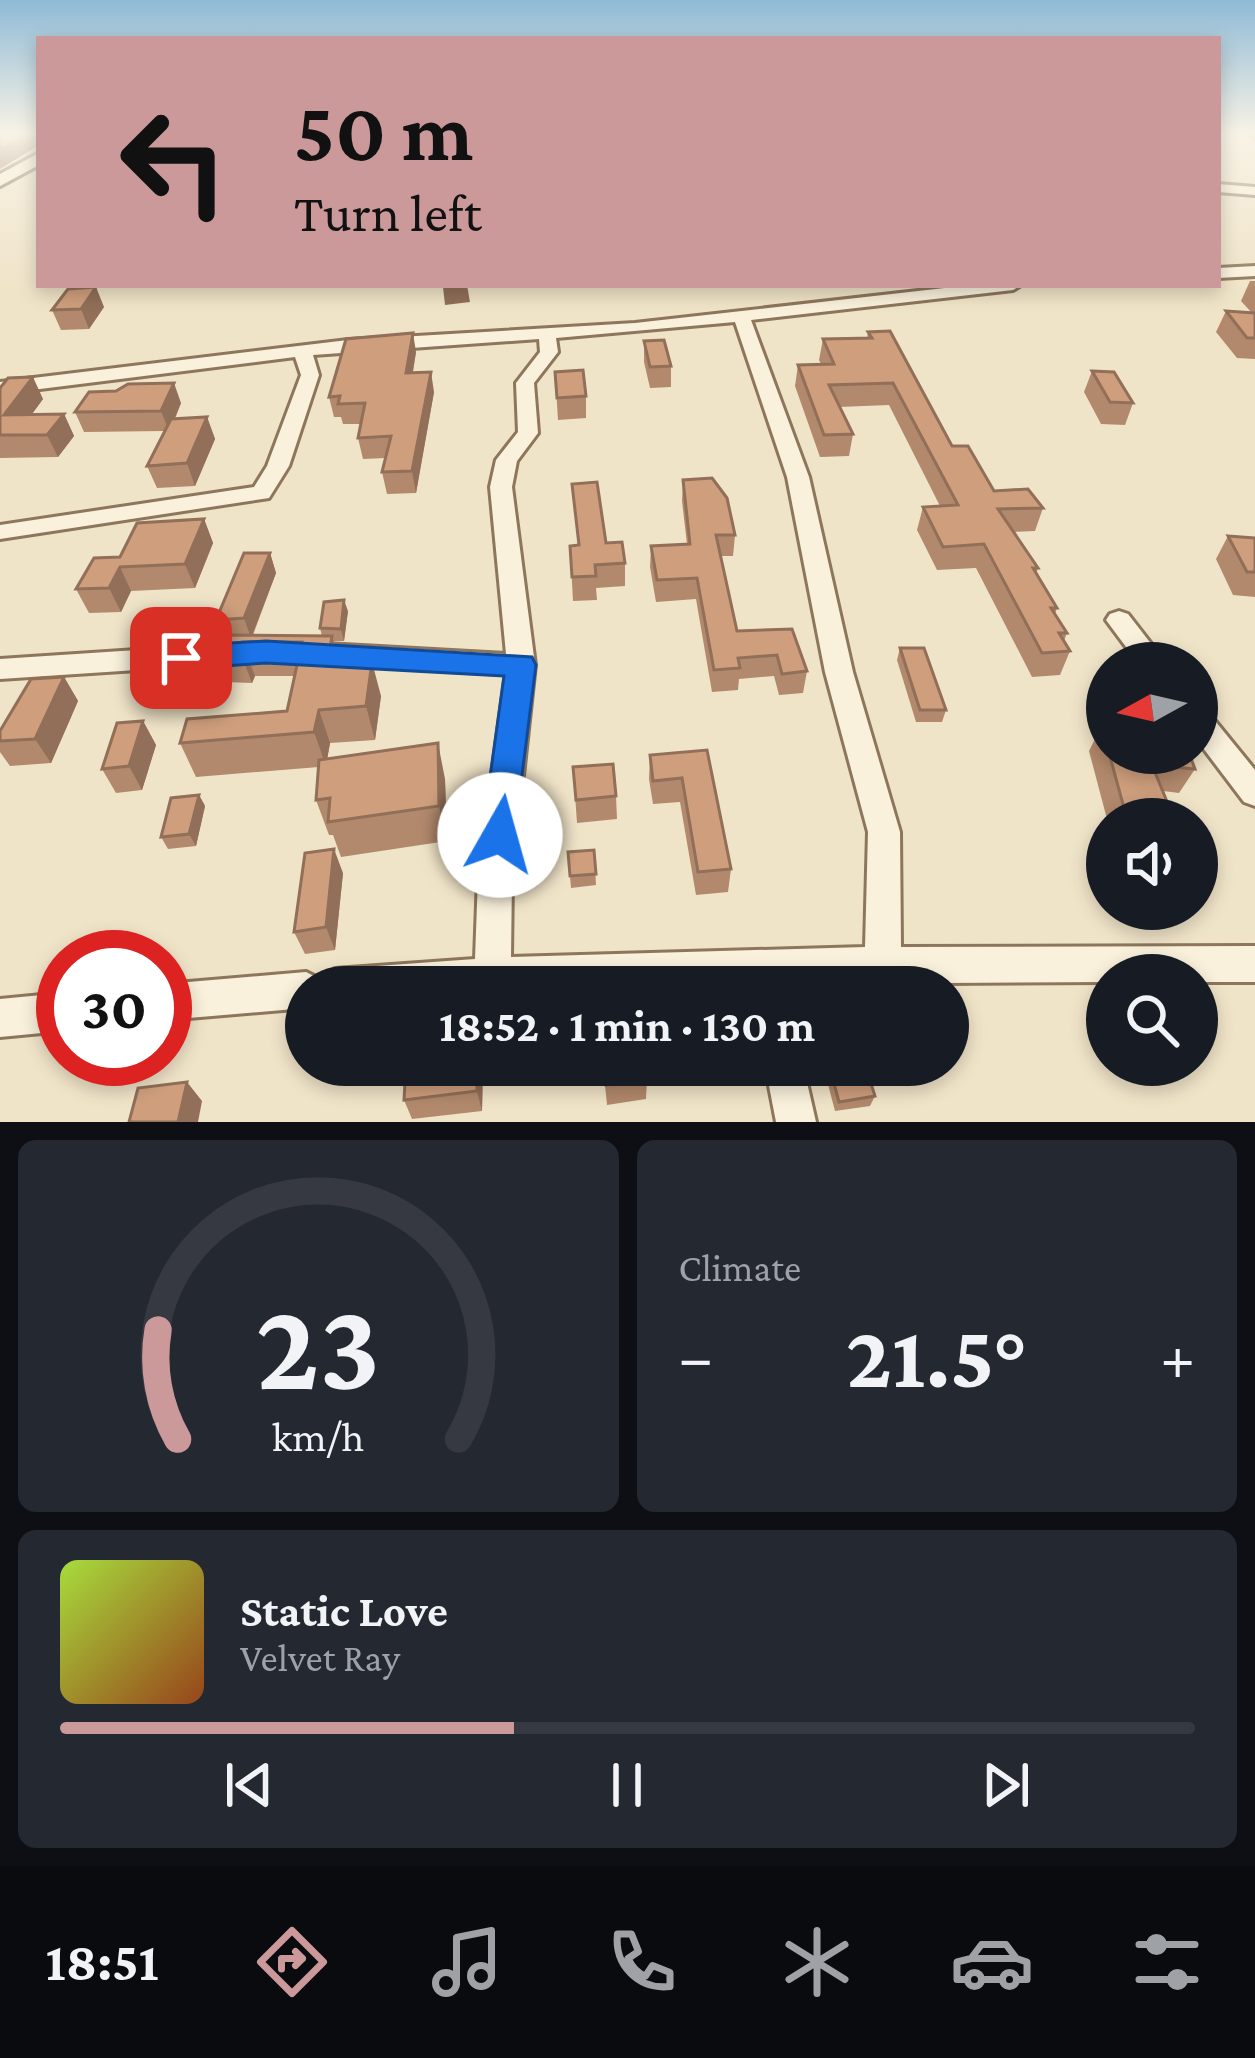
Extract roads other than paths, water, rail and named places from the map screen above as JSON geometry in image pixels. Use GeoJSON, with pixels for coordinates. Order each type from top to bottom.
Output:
{"type":"FeatureCollection","features":[{"type":"Feature","properties":{"kind":"street"},"geometry":{"type":"LineString","coordinates":[[1221,188],[1253,192]]}},
{"type":"Feature","properties":{"kind":"street"},"geometry":{"type":"LineString","coordinates":[[1221,273],[1255,271]]}},
{"type":"Feature","properties":{"kind":"street"},"geometry":{"type":"LineString","coordinates":[[0,388],[303,353],[635,328],[984,288]]}},
{"type":"Feature","properties":{"kind":"street"},"geometry":{"type":"LineString","coordinates":[[741,314],[797,477],[839,672],[884,832],[883,962]]}},
{"type":"Feature","properties":{"kind":"street"},"geometry":{"type":"LineString","coordinates":[[493,966],[495,877],[521,665],[501,487],[507,460],[528,433],[525,383],[549,352],[547,332]]}},
{"type":"Feature","properties":{"kind":"street"},"geometry":{"type":"LineString","coordinates":[[0,532],[202,506],[261,493],[283,457],[297,398],[310,375],[303,353]]}},
{"type":"Feature","properties":{"kind":"street"},"geometry":{"type":"LineString","coordinates":[[1119,620],[1136,642]]}},
{"type":"Feature","properties":{"kind":"street"},"geometry":{"type":"LineString","coordinates":[[0,669],[276,652],[521,665]]}},
{"type":"Feature","properties":{"kind":"street"},"geometry":{"type":"LineString","coordinates":[[1218,746],[1255,793]]}},
{"type":"Feature","properties":{"kind":"street"},"geometry":{"type":"LineString","coordinates":[[844,966],[883,962],[1255,964]]}},
{"type":"Feature","properties":{"kind":"street"},"geometry":{"type":"LineString","coordinates":[[192,1001],[285,992]]}},
{"type":"Feature","properties":{"kind":"street"},"geometry":{"type":"LineString","coordinates":[[0,1018],[36,1015]]}},
{"type":"Feature","properties":{"kind":"street"},"geometry":{"type":"LineString","coordinates":[[788,1086],[796,1122]]}}]}
